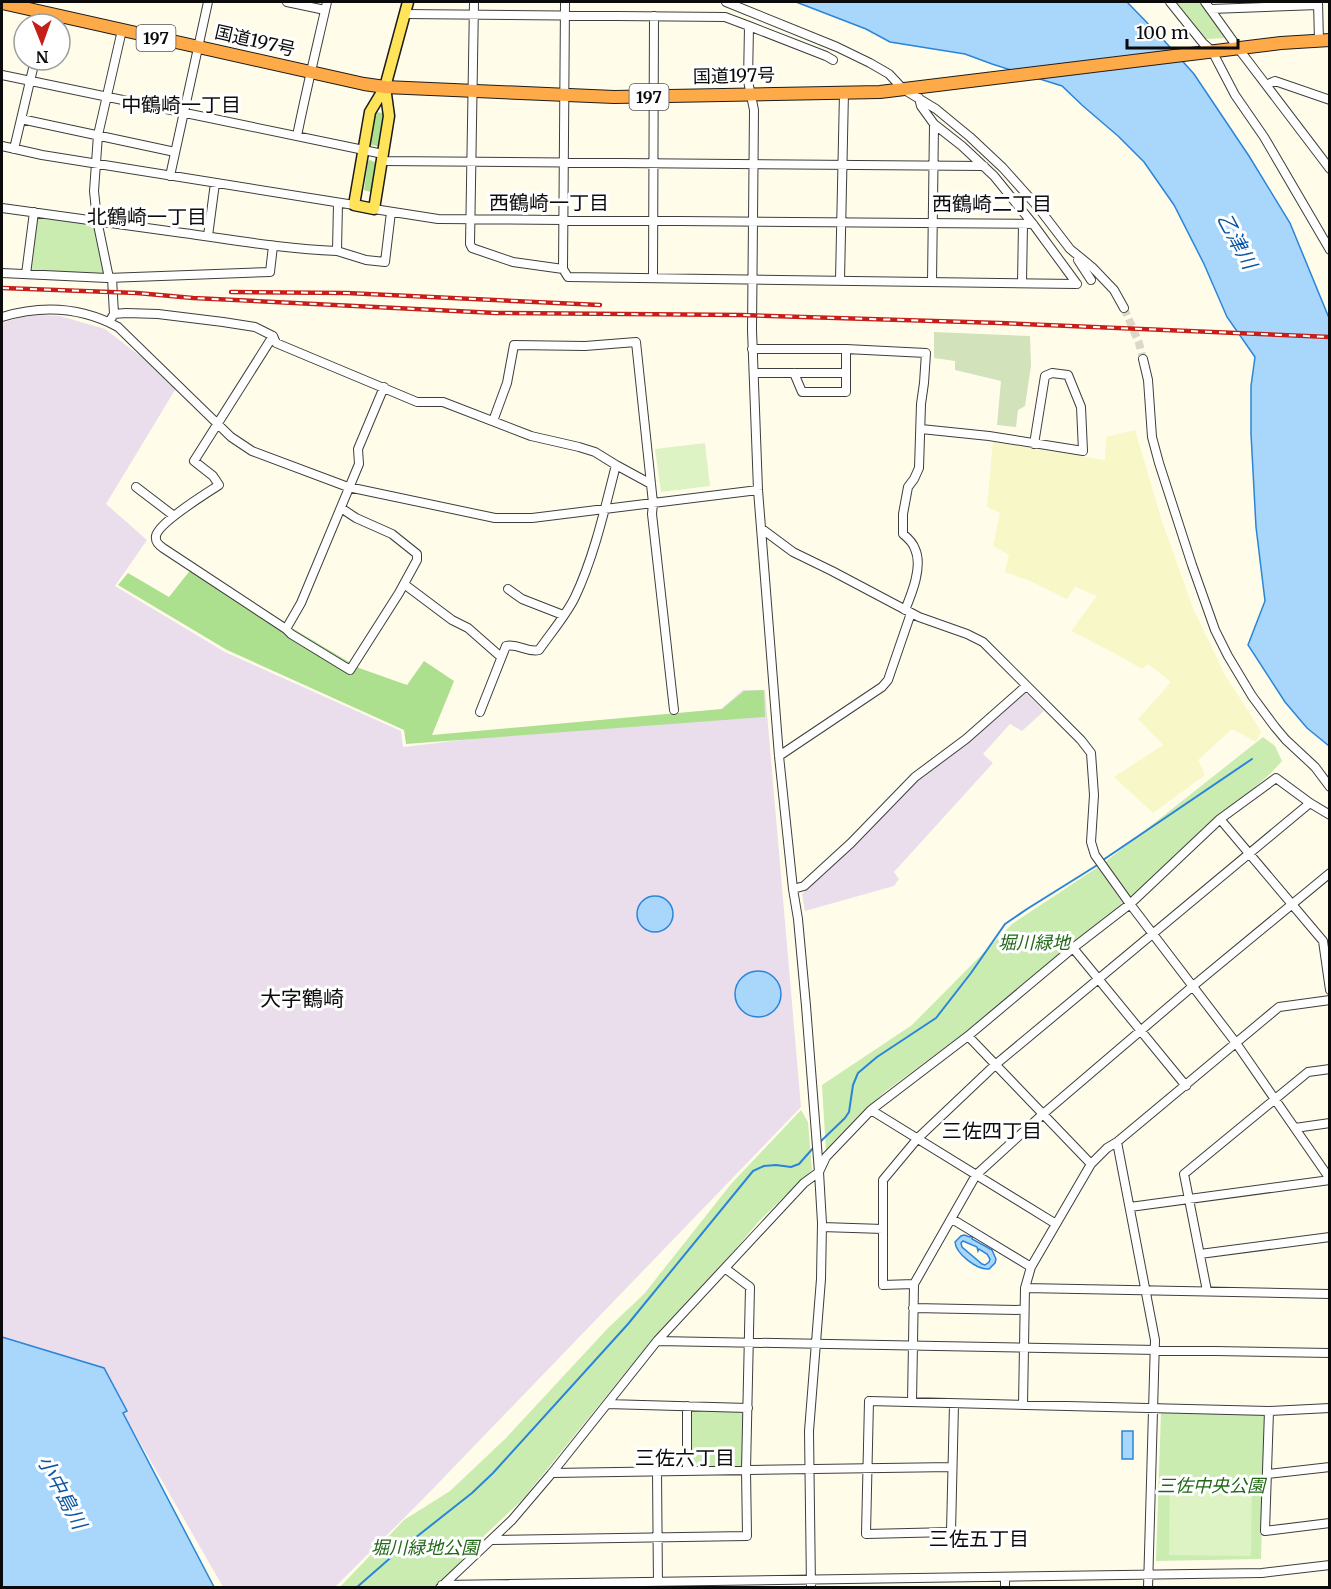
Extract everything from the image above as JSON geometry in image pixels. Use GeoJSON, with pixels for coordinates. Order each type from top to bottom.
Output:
{"type":"FeatureCollection","features":[{"type":"Feature","properties":{"kind":"highway","name":"国道197号"},"geometry":{"type":"LineString","coordinates":[[2,4],[33,6],[45,17],[122,30],[364,84],[564,96],[654,97],[912,92],[1212,51],[1324,40]]}},
{"type":"Feature","properties":{"kind":"main road"},"geometry":{"type":"LineString","coordinates":[[385,87],[389,116],[374,209],[354,206],[370,112],[385,87],[408,2]]}},
{"type":"Feature","properties":{"kind":"street"},"geometry":{"type":"LineString","coordinates":[[170,176],[208,2]]}},
{"type":"Feature","properties":{"kind":"street"},"geometry":{"type":"LineString","coordinates":[[287,2],[326,6],[297,136]]}},
{"type":"Feature","properties":{"kind":"street"},"geometry":{"type":"LineString","coordinates":[[474,2],[470,244],[472,248],[513,262],[562,269]]}},
{"type":"Feature","properties":{"kind":"street"},"geometry":{"type":"LineString","coordinates":[[565,2],[562,269],[568,277],[1077,284],[994,176],[934,124],[912,92]]}},
{"type":"Feature","properties":{"kind":"street"},"geometry":{"type":"LineString","coordinates":[[726,2],[837,46],[862,59],[889,74],[950,120],[1003,168],[1037,206],[1091,280]]}},
{"type":"Feature","properties":{"kind":"street"},"geometry":{"type":"LineString","coordinates":[[1164,2],[1182,17]]}},
{"type":"Feature","properties":{"kind":"street"},"geometry":{"type":"LineString","coordinates":[[1170,2],[1212,51],[1235,95],[1264,137],[1329,250]]}},
{"type":"Feature","properties":{"kind":"street"},"geometry":{"type":"LineString","coordinates":[[1205,2],[1329,169]]}},
{"type":"Feature","properties":{"kind":"street"},"geometry":{"type":"LineString","coordinates":[[1211,9],[1318,3],[1324,40]]}},
{"type":"Feature","properties":{"kind":"street"},"geometry":{"type":"LineString","coordinates":[[405,14],[725,16],[833,60]]}},
{"type":"Feature","properties":{"kind":"street"},"geometry":{"type":"LineString","coordinates":[[652,278],[654,16]]}},
{"type":"Feature","properties":{"kind":"street"},"geometry":{"type":"LineString","coordinates":[[749,26],[748,81],[754,110],[752,349],[758,490],[779,756],[799,930],[822,1227],[821,1279],[809,1431],[811,1584]]}},
{"type":"Feature","properties":{"kind":"street"},"geometry":{"type":"LineString","coordinates":[[122,30],[98,135],[94,200],[111,278],[111,318],[231,437],[252,451],[348,487],[495,518],[532,519],[758,490]]}},
{"type":"Feature","properties":{"kind":"street"},"geometry":{"type":"LineString","coordinates":[[14,149],[32,72]]}},
{"type":"Feature","properties":{"kind":"street"},"geometry":{"type":"LineString","coordinates":[[2,75],[363,150],[382,157],[471,161],[984,166]]}},
{"type":"Feature","properties":{"kind":"street"},"geometry":{"type":"LineString","coordinates":[[1266,85],[1275,81],[1329,100]]}},
{"type":"Feature","properties":{"kind":"street"},"geometry":{"type":"LineString","coordinates":[[840,280],[844,92]]}},
{"type":"Feature","properties":{"kind":"street"},"geometry":{"type":"LineString","coordinates":[[21,119],[175,152]]}},
{"type":"Feature","properties":{"kind":"street"},"geometry":{"type":"LineString","coordinates":[[932,282],[934,124]]}},
{"type":"Feature","properties":{"kind":"street"},"geometry":{"type":"LineString","coordinates":[[2,146],[42,155],[354,206]]}},
{"type":"Feature","properties":{"kind":"street"},"geometry":{"type":"LineString","coordinates":[[208,236],[215,183]]}},
{"type":"Feature","properties":{"kind":"street"},"geometry":{"type":"LineString","coordinates":[[337,250],[338,203]]}},
{"type":"Feature","properties":{"kind":"street"},"geometry":{"type":"LineString","coordinates":[[2,208],[273,246],[307,250],[337,250],[366,260],[385,262],[391,212]]}},
{"type":"Feature","properties":{"kind":"street"},"geometry":{"type":"LineString","coordinates":[[374,209],[438,219],[1033,224]]}},
{"type":"Feature","properties":{"kind":"street"},"geometry":{"type":"LineString","coordinates":[[26,274],[34,212]]}},
{"type":"Feature","properties":{"kind":"street"},"geometry":{"type":"LineString","coordinates":[[1022,283],[1023,224]]}},
{"type":"Feature","properties":{"kind":"street"},"geometry":{"type":"LineString","coordinates":[[2,273],[111,278],[270,272],[273,246]]}},
{"type":"Feature","properties":{"kind":"street"},"geometry":{"type":"LineString","coordinates":[[1070,249],[1114,290],[1124,308]]}},
{"type":"Feature","properties":{"kind":"street"},"geometry":{"type":"LineString","coordinates":[[2,317],[22,311],[47,309],[68,310],[111,318],[126,313],[158,314],[255,327],[273,336],[276,343],[417,402],[444,402],[531,436],[595,452],[651,484]]}},
{"type":"Feature","properties":{"kind":"street"},"geometry":{"type":"LineString","coordinates":[[273,336],[194,461],[213,476],[219,485],[174,516],[158,532],[155,537],[156,542],[291,634],[350,670],[404,584],[417,560],[417,554],[392,534],[356,518],[341,508]]}},
{"type":"Feature","properties":{"kind":"street"},"geometry":{"type":"LineString","coordinates":[[494,421],[507,383],[514,345],[585,346],[636,342],[653,503],[651,514],[674,710]]}},
{"type":"Feature","properties":{"kind":"street"},"geometry":{"type":"LineString","coordinates":[[752,349],[846,349],[926,353],[919,468],[908,487],[903,514],[903,534],[916,550],[916,577],[888,680],[882,687],[779,756]]}},
{"type":"Feature","properties":{"kind":"street"},"geometry":{"type":"LineString","coordinates":[[794,373],[802,393],[846,392],[846,349]]}},
{"type":"Feature","properties":{"kind":"street"},"geometry":{"type":"LineString","coordinates":[[1143,359],[1148,380],[1152,437],[1215,630],[1252,696],[1286,740],[1329,777]]}},
{"type":"Feature","properties":{"kind":"street"},"geometry":{"type":"LineString","coordinates":[[754,373],[846,373]]}},
{"type":"Feature","properties":{"kind":"street"},"geometry":{"type":"LineString","coordinates":[[921,429],[989,436],[1034,444],[1083,452],[1081,407],[1068,375],[1052,373],[1045,376],[1034,444]]}},
{"type":"Feature","properties":{"kind":"street"},"geometry":{"type":"LineString","coordinates":[[286,629],[301,603],[359,464],[358,449],[384,387]]}},
{"type":"Feature","properties":{"kind":"street"},"geometry":{"type":"LineString","coordinates":[[480,712],[506,646],[512,645],[533,652],[538,650],[574,600],[605,510],[616,465]]}},
{"type":"Feature","properties":{"kind":"street"},"geometry":{"type":"LineString","coordinates":[[136,487],[174,516]]}},
{"type":"Feature","properties":{"kind":"street"},"geometry":{"type":"LineString","coordinates":[[762,529],[793,552],[908,612],[983,642],[1082,740],[1091,753],[1094,795],[1091,842],[1095,855],[1236,1043],[1329,1179],[1130,1207]]}},
{"type":"Feature","properties":{"kind":"street"},"geometry":{"type":"LineString","coordinates":[[404,584],[452,620],[468,628],[501,657]]}},
{"type":"Feature","properties":{"kind":"street"},"geometry":{"type":"LineString","coordinates":[[508,589],[522,599],[563,615]]}},
{"type":"Feature","properties":{"kind":"street"},"geometry":{"type":"LineString","coordinates":[[793,889],[804,886],[851,843],[915,777],[966,739],[1026,686]]}},
{"type":"Feature","properties":{"kind":"street"},"geometry":{"type":"LineString","coordinates":[[1315,767],[1329,787]]}},
{"type":"Feature","properties":{"kind":"street"},"geometry":{"type":"LineString","coordinates":[[441,1586],[512,1520],[657,1341],[804,1183],[819,1172],[826,1157],[872,1110],[968,1036],[1073,948],[1130,904],[1220,819],[1276,778],[1329,815]]}},
{"type":"Feature","properties":{"kind":"street"},"geometry":{"type":"LineString","coordinates":[[914,1284],[883,1285],[883,1180],[918,1138],[995,1065],[1310,803]]}},
{"type":"Feature","properties":{"kind":"street"},"geometry":{"type":"LineString","coordinates":[[1220,819],[1292,904],[1326,940],[1329,990]]}},
{"type":"Feature","properties":{"kind":"street"},"geometry":{"type":"LineString","coordinates":[[912,1402],[914,1284],[976,1175],[1042,1114],[1329,873]]}},
{"type":"Feature","properties":{"kind":"street"},"geometry":{"type":"LineString","coordinates":[[1073,948],[1186,1086]]}},
{"type":"Feature","properties":{"kind":"street"},"geometry":{"type":"LineString","coordinates":[[1023,1405],[1025,1288],[1030,1267],[1091,1164],[1107,1148],[1118,1142],[1279,1007],[1329,1000]]}},
{"type":"Feature","properties":{"kind":"street"},"geometry":{"type":"LineString","coordinates":[[968,1036],[1091,1164]]}},
{"type":"Feature","properties":{"kind":"street"},"geometry":{"type":"LineString","coordinates":[[1207,1291],[1184,1174],[1308,1072],[1329,1069]]}},
{"type":"Feature","properties":{"kind":"street"},"geometry":{"type":"LineString","coordinates":[[872,1110],[1056,1224]]}},
{"type":"Feature","properties":{"kind":"street"},"geometry":{"type":"LineString","coordinates":[[1295,1128],[1329,1123]]}},
{"type":"Feature","properties":{"kind":"street"},"geometry":{"type":"LineString","coordinates":[[1118,1142],[1155,1340],[1148,1587]]}},
{"type":"Feature","properties":{"kind":"street"},"geometry":{"type":"LineString","coordinates":[[952,1219],[1030,1267]]}},
{"type":"Feature","properties":{"kind":"street"},"geometry":{"type":"LineString","coordinates":[[822,1227],[883,1228]]}},
{"type":"Feature","properties":{"kind":"street"},"geometry":{"type":"LineString","coordinates":[[1200,1254],[1329,1237]]}},
{"type":"Feature","properties":{"kind":"street"},"geometry":{"type":"LineString","coordinates":[[491,1540],[747,1536],[750,1287],[726,1269]]}},
{"type":"Feature","properties":{"kind":"street"},"geometry":{"type":"LineString","coordinates":[[1025,1288],[1329,1294]]}},
{"type":"Feature","properties":{"kind":"street"},"geometry":{"type":"LineString","coordinates":[[913,1308],[1024,1310]]}},
{"type":"Feature","properties":{"kind":"street"},"geometry":{"type":"LineString","coordinates":[[657,1341],[1329,1353]]}},
{"type":"Feature","properties":{"kind":"street"},"geometry":{"type":"LineString","coordinates":[[954,1404],[951,1532],[866,1534],[869,1401],[1269,1411],[1329,1408]]}},
{"type":"Feature","properties":{"kind":"street"},"geometry":{"type":"LineString","coordinates":[[607,1404],[747,1408]]}},
{"type":"Feature","properties":{"kind":"street"},"geometry":{"type":"LineString","coordinates":[[687,1406],[687,1471]]}},
{"type":"Feature","properties":{"kind":"street"},"geometry":{"type":"LineString","coordinates":[[1269,1411],[1265,1531],[1329,1523]]}},
{"type":"Feature","properties":{"kind":"street"},"geometry":{"type":"LineString","coordinates":[[552,1473],[952,1467]]}},
{"type":"Feature","properties":{"kind":"street"},"geometry":{"type":"LineString","coordinates":[[1267,1474],[1329,1467]]}},
{"type":"Feature","properties":{"kind":"street"},"geometry":{"type":"LineString","coordinates":[[657,1471],[658,1585]]}},
{"type":"Feature","properties":{"kind":"street"},"geometry":{"type":"LineString","coordinates":[[441,1586],[811,1584],[1005,1577],[1262,1573],[1329,1565]]}},
{"type":"Feature","properties":{"kind":"street"},"geometry":{"type":"LineString","coordinates":[[1005,1577],[1005,1587]]}},
{"type":"Feature","properties":{"kind":"shaded area"},"geometry":{"type":"Polygon","coordinates":[[[60,316],[105,329],[178,385],[106,504],[147,540],[115,586],[225,652],[401,731],[403,747],[721,709],[743,690],[765,690],[801,1107],[425,1497],[335,1587],[223,1587],[123,1413],[126,1411],[104,1368],[2,1337],[2,323],[21,317],[60,316]]]}},
{"type":"Feature","properties":{"kind":"shaded area"},"geometry":{"type":"Polygon","coordinates":[[[1026,693],[1044,711],[1022,731],[1010,724],[983,754],[993,763],[894,872],[899,879],[894,886],[805,911],[802,894],[917,781],[968,737],[1026,693]]]}},
{"type":"Feature","properties":{"kind":"green space"},"geometry":{"type":"Polygon","coordinates":[[[1176,2],[1204,2],[1230,38],[1206,39],[1176,2]]]}},
{"type":"Feature","properties":{"kind":"green space"},"geometry":{"type":"Polygon","coordinates":[[[375,112],[384,113],[380,145],[377,146],[371,145],[375,112]]]}},
{"type":"Feature","properties":{"kind":"green space"},"geometry":{"type":"Polygon","coordinates":[[[370,160],[377,163],[371,192],[364,190],[370,160]]]}},
{"type":"Feature","properties":{"kind":"green space"},"geometry":{"type":"Polygon","coordinates":[[[37,217],[96,226],[104,272],[102,275],[30,272],[37,217]]]}},
{"type":"Feature","properties":{"kind":"green space"},"geometry":{"type":"Polygon","coordinates":[[[934,332],[1030,336],[1031,366],[1025,406],[1018,410],[1016,427],[997,425],[1001,381],[955,370],[955,361],[934,358],[934,332]]]}},
{"type":"Feature","properties":{"kind":"green space"},"geometry":{"type":"Polygon","coordinates":[[[1135,430],[1162,521],[1193,608],[1225,675],[1261,731],[1256,742],[1232,729],[1198,760],[1205,775],[1153,813],[1114,777],[1163,745],[1138,719],[1171,682],[1148,664],[1142,669],[1071,631],[1097,596],[1075,587],[1067,599],[1005,572],[1009,555],[993,546],[1000,513],[987,507],[993,442],[1105,460],[1106,437],[1135,430]]]}},
{"type":"Feature","properties":{"kind":"green space"},"geometry":{"type":"Polygon","coordinates":[[[705,443],[710,486],[661,492],[655,449],[705,443]]]}},
{"type":"Feature","properties":{"kind":"green space"},"geometry":{"type":"Polygon","coordinates":[[[192,568],[359,668],[407,685],[424,661],[454,681],[432,735],[722,709],[744,691],[764,690],[765,717],[406,744],[404,730],[227,650],[118,585],[128,573],[169,597],[192,568]]]}},
{"type":"Feature","properties":{"kind":"green space"},"geometry":{"type":"Polygon","coordinates":[[[1263,737],[1275,746],[1282,761],[1130,898],[1105,862],[1263,737]]]}},
{"type":"Feature","properties":{"kind":"green space","name":"堀川緑地"},"geometry":{"type":"Polygon","coordinates":[[[1098,867],[1122,902],[1121,905],[990,1014],[886,1091],[826,1152],[822,1085],[912,1025],[1012,924],[1098,867]]]}},
{"type":"Feature","properties":{"kind":"green space","name":"堀川緑地公園"},"geometry":{"type":"Polygon","coordinates":[[[801,1110],[808,1122],[812,1170],[760,1220],[696,1296],[629,1368],[523,1499],[434,1587],[339,1588],[404,1520],[450,1491],[506,1438],[608,1328],[644,1294],[731,1184],[801,1110]]]}},
{"type":"Feature","properties":{"kind":"green space"},"geometry":{"type":"Polygon","coordinates":[[[692,1410],[741,1412],[744,1415],[740,1467],[691,1468],[689,1465],[689,1413],[692,1410]]]}},
{"type":"Feature","properties":{"kind":"green space","name":"三佐中央公園"},"geometry":{"type":"Polygon","coordinates":[[[1161,1412],[1263,1414],[1265,1416],[1261,1559],[1156,1561],[1161,1412]]]}},
{"type":"Feature","properties":{"kind":"green space"},"geometry":{"type":"Polygon","coordinates":[[[1170,1478],[1252,1480],[1251,1556],[1169,1555],[1170,1478]]]}},
{"type":"Feature","properties":{"kind":"water","name":"乙津川"},"geometry":{"type":"Polygon","coordinates":[[[796,2],[1127,2],[1194,74],[1249,156],[1290,223],[1329,318],[1329,746],[1307,728],[1285,702],[1248,645],[1265,601],[1256,527],[1251,434],[1251,386],[1255,357],[1227,317],[1204,264],[1174,205],[1144,162],[1062,86],[965,54],[890,42],[866,29],[796,2]]]}},
{"type":"Feature","properties":{"kind":"water"},"geometry":{"type":"Polygon","coordinates":[[[655,896],[668,901],[673,914],[668,927],[655,932],[642,927],[637,914],[642,901],[655,896]]]}},
{"type":"Feature","properties":{"kind":"water"},"geometry":{"type":"Polygon","coordinates":[[[758,971],[774,978],[781,994],[774,1010],[758,1017],[742,1010],[735,994],[742,978],[758,971]]]}},
{"type":"Feature","properties":{"kind":"water"},"geometry":{"type":"Polygon","coordinates":[[[961,1236],[973,1236],[972,1239],[992,1250],[996,1259],[995,1263],[989,1269],[984,1269],[968,1260],[956,1247],[955,1242],[961,1236]],[[963,1241],[961,1243],[962,1247],[985,1265],[990,1259],[987,1254],[979,1249],[978,1251],[977,1247],[963,1241]]]}},
{"type":"Feature","properties":{"kind":"water","name":"小中島川"},"geometry":{"type":"Polygon","coordinates":[[[2,1337],[104,1368],[127,1411],[123,1413],[214,1587],[2,1587],[2,1337]]]}},
{"type":"Feature","properties":{"kind":"water"},"geometry":{"type":"Polygon","coordinates":[[[1122,1431],[1133,1431],[1133,1459],[1122,1459],[1122,1431]]]}},
{"type":"Feature","properties":{"kind":"waterway"},"geometry":{"type":"LineString","coordinates":[[1103,860],[1252,759]]}},
{"type":"Feature","properties":{"kind":"waterway"},"geometry":{"type":"LineString","coordinates":[[820,1142],[849,1112],[853,1085],[858,1073],[877,1057],[936,1018],[1005,924],[1099,864]]}},
{"type":"Feature","properties":{"kind":"waterway"},"geometry":{"type":"LineString","coordinates":[[356,1588],[472,1493],[493,1473],[628,1324],[753,1171],[764,1166],[791,1167],[799,1164],[814,1147]]}},
{"type":"Feature","properties":{"kind":"tunnel"},"geometry":{"type":"LineString","coordinates":[[1124,308],[1139,343],[1143,359]]}},
{"type":"Feature","properties":{"kind":"railway"},"geometry":{"type":"LineString","coordinates":[[2,288],[137,293],[193,298],[496,313],[741,315],[1330,337]]}},
{"type":"Feature","properties":{"kind":"railway"},"geometry":{"type":"LineString","coordinates":[[231,292],[347,293],[600,305]]}},
{"type":"Feature","properties":{"kind":"district","name":"中鶴崎一丁目"},"geometry":{"type":"Point","coordinates":[181,105]}},
{"type":"Feature","properties":{"kind":"district","name":"西鶴崎一丁目"},"geometry":{"type":"Point","coordinates":[549,203]}},
{"type":"Feature","properties":{"kind":"district","name":"西鶴崎二丁目"},"geometry":{"type":"Point","coordinates":[992,204]}},
{"type":"Feature","properties":{"kind":"district","name":"北鶴崎一丁目"},"geometry":{"type":"Point","coordinates":[147,217]}},
{"type":"Feature","properties":{"kind":"district","name":"大字鶴崎"},"geometry":{"type":"Point","coordinates":[302,999]}},
{"type":"Feature","properties":{"kind":"district","name":"三佐四丁目"},"geometry":{"type":"Point","coordinates":[992,1131]}},
{"type":"Feature","properties":{"kind":"district","name":"三佐六丁目"},"geometry":{"type":"Point","coordinates":[685,1458]}},
{"type":"Feature","properties":{"kind":"district","name":"三佐五丁目"},"geometry":{"type":"Point","coordinates":[979,1539]}}]}
